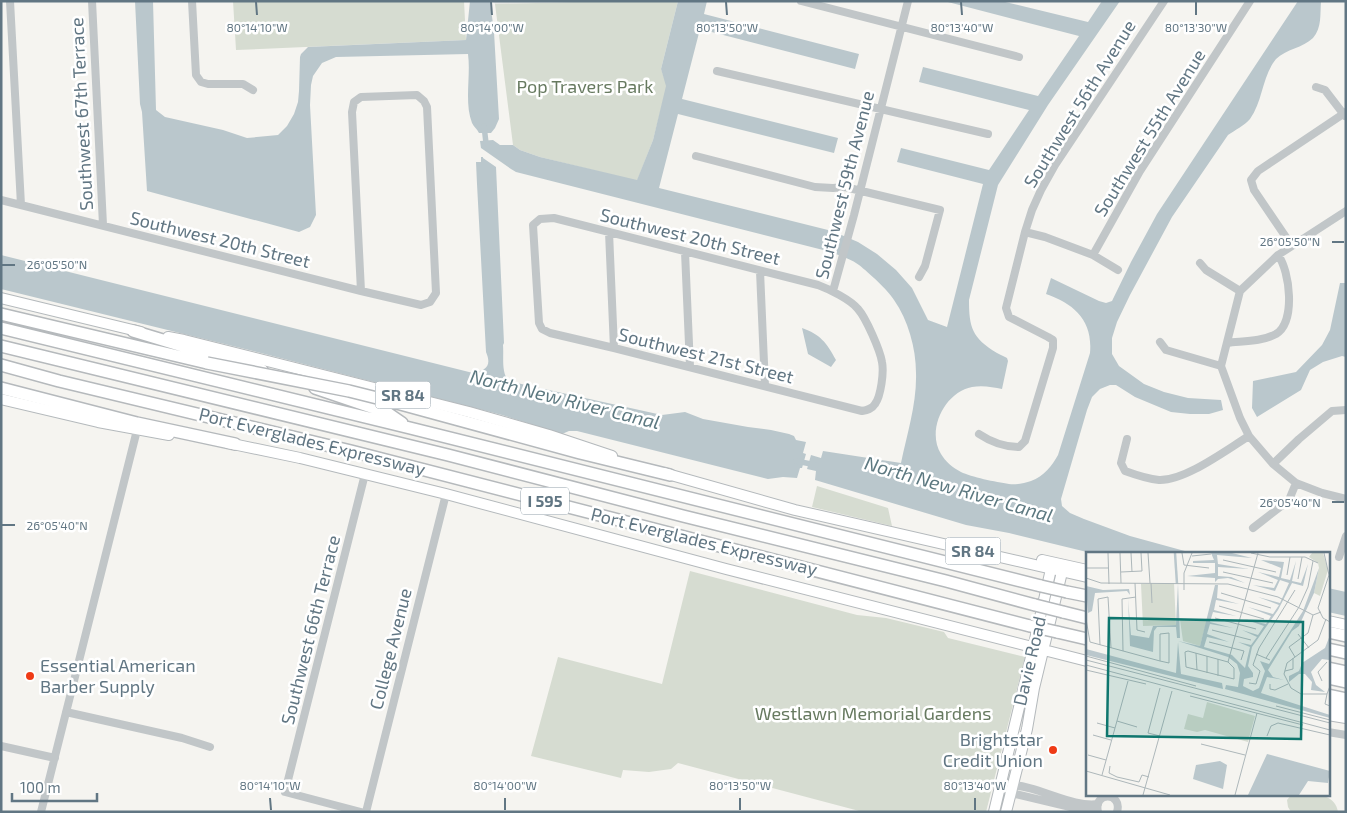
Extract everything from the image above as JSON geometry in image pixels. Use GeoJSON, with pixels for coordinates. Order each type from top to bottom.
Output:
{"type":"FeatureCollection","features":[{"type":"Feature","properties":{"kind":"highway"},"geometry":{"type":"LineString","coordinates":[[1,314],[207,362],[349,391],[580,453],[670,475]]}},
{"type":"Feature","properties":{"kind":"highway","name":"Port Everglades Expressway"},"geometry":{"type":"LineString","coordinates":[[1,328],[1086,596]]}},
{"type":"Feature","properties":{"kind":"highway"},"geometry":{"type":"LineString","coordinates":[[133,331],[231,360],[386,412],[410,428]]}},
{"type":"Feature","properties":{"kind":"highway"},"geometry":{"type":"LineString","coordinates":[[1,346],[396,442],[1086,618]]}},
{"type":"Feature","properties":{"kind":"highway","name":"Port Everglades Expressway"},"geometry":{"type":"LineString","coordinates":[[1,365],[59,381],[351,451],[1086,640]]}},
{"type":"Feature","properties":{"kind":"highway"},"geometry":{"type":"LineString","coordinates":[[1,371],[59,381]]}},
{"type":"Feature","properties":{"kind":"highway"},"geometry":{"type":"LineString","coordinates":[[1,388],[137,423],[235,444]]}},
{"type":"Feature","properties":{"kind":"highway"},"geometry":{"type":"LineString","coordinates":[[1330,632],[1346,636]]}},
{"type":"Feature","properties":{"kind":"highway"},"geometry":{"type":"LineString","coordinates":[[1330,649],[1346,653]]}},
{"type":"Feature","properties":{"kind":"highway"},"geometry":{"type":"LineString","coordinates":[[1330,668],[1346,672]]}},
{"type":"Feature","properties":{"kind":"highway"},"geometry":{"type":"LineString","coordinates":[[1330,678],[1346,682]]}},
{"type":"Feature","properties":{"kind":"highway"},"geometry":{"type":"LineString","coordinates":[[1330,695],[1346,699]]}},
{"type":"Feature","properties":{"kind":"highway"},"geometry":{"type":"LineString","coordinates":[[1330,706],[1346,710]]}},
{"type":"Feature","properties":{"kind":"main road","name":"SR 84"},"geometry":{"type":"LineString","coordinates":[[1,298],[133,331],[184,340],[477,414],[549,435],[670,475],[795,510],[1086,577]]}},
{"type":"Feature","properties":{"kind":"main road"},"geometry":{"type":"LineString","coordinates":[[1,399],[137,430],[235,444],[365,474],[1086,661]]}},
{"type":"Feature","properties":{"kind":"main road"},"geometry":{"type":"LineString","coordinates":[[896,534],[954,542],[1086,570]]}},
{"type":"Feature","properties":{"kind":"main road","name":"Davie Road"},"geometry":{"type":"LineString","coordinates":[[1006,812],[1027,729],[1051,569]]}},
{"type":"Feature","properties":{"kind":"main road","name":"Davie Road"},"geometry":{"type":"LineString","coordinates":[[994,812],[1038,648],[1062,572]]}},
{"type":"Feature","properties":{"kind":"main road"},"geometry":{"type":"LineString","coordinates":[[1330,621],[1346,625]]}},
{"type":"Feature","properties":{"kind":"main road"},"geometry":{"type":"LineString","coordinates":[[1330,715],[1346,718]]}},
{"type":"Feature","properties":{"kind":"street"},"geometry":{"type":"LineString","coordinates":[[10,1],[21,205]]}},
{"type":"Feature","properties":{"kind":"street","name":"Southwest 67th Terrace"},"geometry":{"type":"LineString","coordinates":[[92,1],[103,225]]}},
{"type":"Feature","properties":{"kind":"street"},"geometry":{"type":"LineString","coordinates":[[192,1],[196,75],[201,82],[208,84],[243,84],[252,90]]}},
{"type":"Feature","properties":{"kind":"street"},"geometry":{"type":"LineString","coordinates":[[802,1],[1019,57]]}},
{"type":"Feature","properties":{"kind":"street","name":"Southwest 59th Avenue"},"geometry":{"type":"LineString","coordinates":[[862,411],[870,409],[876,403],[882,384],[883,363],[871,332],[858,308],[833,291],[908,1]]}},
{"type":"Feature","properties":{"kind":"street","name":"Southwest 56th Avenue"},"geometry":{"type":"LineString","coordinates":[[979,434],[989,441],[1010,447],[1019,447],[1025,441],[1053,348],[1053,340],[1009,317],[1006,308],[1025,232],[1041,190],[1056,165],[1164,1]]}},
{"type":"Feature","properties":{"kind":"street","name":"Southwest 55th Avenue"},"geometry":{"type":"LineString","coordinates":[[1093,256],[1140,171],[1250,1]]}},
{"type":"Feature","properties":{"kind":"street"},"geometry":{"type":"LineString","coordinates":[[717,71],[988,134]]}},
{"type":"Feature","properties":{"kind":"street"},"geometry":{"type":"LineString","coordinates":[[1292,246],[1254,190],[1251,180],[1258,171],[1345,114],[1324,90],[1316,88]]}},
{"type":"Feature","properties":{"kind":"street","name":"Southwest 20th Street"},"geometry":{"type":"LineString","coordinates":[[1,200],[361,291],[421,305],[430,302],[436,293],[427,107],[424,101],[417,95],[361,97],[354,102],[352,112],[361,291]]}},
{"type":"Feature","properties":{"kind":"street"},"geometry":{"type":"LineString","coordinates":[[696,156],[815,187],[845,187],[940,210],[925,266],[919,277]]}},
{"type":"Feature","properties":{"kind":"street"},"geometry":{"type":"LineString","coordinates":[[1346,211],[1278,255],[1240,291],[1221,366],[1240,418],[1249,436],[1273,464],[1296,483],[1322,493],[1346,499]]}},
{"type":"Feature","properties":{"kind":"street","name":"Southwest 20th Street"},"geometry":{"type":"LineString","coordinates":[[542,329],[539,323],[533,225],[540,219],[554,218],[818,285],[833,291]]}},
{"type":"Feature","properties":{"kind":"street"},"geometry":{"type":"LineString","coordinates":[[609,232],[614,348]]}},
{"type":"Feature","properties":{"kind":"street"},"geometry":{"type":"LineString","coordinates":[[1025,232],[1045,237],[1093,256],[1118,270]]}},
{"type":"Feature","properties":{"kind":"street"},"geometry":{"type":"LineString","coordinates":[[685,252],[690,367]]}},
{"type":"Feature","properties":{"kind":"street"},"geometry":{"type":"LineString","coordinates":[[1226,343],[1258,340],[1276,334],[1284,326],[1289,312],[1289,293],[1283,261],[1278,255]]}},
{"type":"Feature","properties":{"kind":"street"},"geometry":{"type":"LineString","coordinates":[[1200,263],[1206,270],[1240,291]]}},
{"type":"Feature","properties":{"kind":"street"},"geometry":{"type":"LineString","coordinates":[[760,270],[765,386]]}},
{"type":"Feature","properties":{"kind":"street","name":"Southwest 21st Street"},"geometry":{"type":"LineString","coordinates":[[542,329],[550,333],[862,411]]}},
{"type":"Feature","properties":{"kind":"street"},"geometry":{"type":"LineString","coordinates":[[1160,342],[1166,350],[1221,366]]}},
{"type":"Feature","properties":{"kind":"street"},"geometry":{"type":"LineString","coordinates":[[1273,464],[1332,411],[1346,410]]}},
{"type":"Feature","properties":{"kind":"street"},"geometry":{"type":"LineString","coordinates":[[41,812],[137,430]]}},
{"type":"Feature","properties":{"kind":"street"},"geometry":{"type":"LineString","coordinates":[[1127,439],[1120,463],[1125,471],[1138,476],[1159,480],[1175,478],[1191,472],[1249,436]]}},
{"type":"Feature","properties":{"kind":"street","name":"Southwest 66th Terrace"},"geometry":{"type":"LineString","coordinates":[[361,812],[286,792],[365,474]]}},
{"type":"Feature","properties":{"kind":"street"},"geometry":{"type":"LineString","coordinates":[[1252,528],[1289,500],[1296,483]]}},
{"type":"Feature","properties":{"kind":"street","name":"College Avenue"},"geometry":{"type":"LineString","coordinates":[[366,812],[446,494]]}},
{"type":"Feature","properties":{"kind":"street"},"geometry":{"type":"LineString","coordinates":[[1339,556],[1346,536]]}},
{"type":"Feature","properties":{"kind":"street"},"geometry":{"type":"LineString","coordinates":[[66,712],[182,738],[210,747]]}},
{"type":"Feature","properties":{"kind":"street"},"geometry":{"type":"LineString","coordinates":[[1330,732],[1346,735]]}},
{"type":"Feature","properties":{"kind":"street"},"geometry":{"type":"LineString","coordinates":[[1,746],[55,758]]}},
{"type":"Feature","properties":{"kind":"street"},"geometry":{"type":"LineString","coordinates":[[1000,785],[1090,812]]}},
{"type":"Feature","properties":{"kind":"street"},"geometry":{"type":"LineString","coordinates":[[1012,789],[1098,808],[1102,798],[1107,796]]}},
{"type":"Feature","properties":{"kind":"street"},"geometry":{"type":"LineString","coordinates":[[1118,798],[1118,812]]}},
{"type":"Feature","properties":{"kind":"shaded area"},"geometry":{"type":"Polygon","coordinates":[[[494,1],[611,1],[495,4],[494,1]]]}},
{"type":"Feature","properties":{"kind":"green space"},"geometry":{"type":"Polygon","coordinates":[[[233,1],[464,1],[466,40],[236,50],[233,1]]]}},
{"type":"Feature","properties":{"kind":"green space","name":"Pop Travers Park"},"geometry":{"type":"Polygon","coordinates":[[[678,1],[661,69],[667,86],[653,140],[637,181],[540,157],[520,150],[513,145],[495,4],[678,1]]]}},
{"type":"Feature","properties":{"kind":"green space"},"geometry":{"type":"Polygon","coordinates":[[[817,486],[888,508],[892,526],[812,507],[817,486]]]}},
{"type":"Feature","properties":{"kind":"green space","name":"Westlawn Memorial Gardens"},"geometry":{"type":"Polygon","coordinates":[[[690,571],[857,615],[886,618],[944,632],[948,638],[1025,657],[986,812],[863,812],[678,763],[671,769],[649,772],[623,770],[621,778],[531,756],[558,657],[662,684],[690,571]]]}},
{"type":"Feature","properties":{"kind":"green space"},"geometry":{"type":"Polygon","coordinates":[[[1290,796],[1323,796],[1332,800],[1338,812],[1291,812],[1287,800],[1290,796]]]}},
{"type":"Feature","properties":{"kind":"water"},"geometry":{"type":"Polygon","coordinates":[[[135,1],[153,1],[156,110],[165,117],[223,130],[247,138],[278,135],[287,126],[298,102],[300,57],[308,47],[466,40],[470,1],[490,1],[494,32],[499,119],[491,133],[479,133],[472,123],[468,106],[468,54],[336,57],[322,63],[313,76],[311,85],[310,105],[316,215],[310,227],[299,232],[147,191],[140,104],[135,1]]]}},
{"type":"Feature","properties":{"kind":"water"},"geometry":{"type":"Polygon","coordinates":[[[678,1],[707,1],[704,14],[859,54],[855,69],[700,29],[682,99],[838,138],[834,153],[678,114],[659,188],[832,231],[858,242],[877,254],[896,270],[912,288],[928,320],[947,327],[983,184],[897,162],[901,148],[989,170],[1029,110],[919,82],[923,67],[1038,96],[1079,36],[944,1],[1001,1],[1088,22],[1102,1],[1120,1],[1048,105],[998,185],[969,300],[969,309],[971,325],[977,337],[989,348],[1007,358],[1002,389],[980,386],[962,390],[946,404],[937,424],[937,444],[943,457],[952,466],[971,476],[991,481],[1012,484],[1023,483],[1036,479],[1056,459],[1090,353],[1088,331],[1080,315],[1065,303],[1046,294],[1051,278],[1099,301],[1106,303],[1112,301],[1157,214],[1298,1],[1321,1],[1320,21],[1316,34],[1309,41],[1280,56],[1271,66],[1258,104],[1250,119],[1228,135],[1172,217],[1130,295],[1117,322],[1112,338],[1112,354],[1119,366],[1144,384],[1164,392],[1188,398],[1221,400],[1223,410],[1209,414],[1171,412],[1135,397],[1116,385],[1100,389],[1092,397],[1087,410],[1061,499],[1062,506],[1070,513],[1084,519],[1130,536],[1188,552],[1087,552],[1009,533],[966,525],[815,480],[816,471],[807,469],[811,455],[821,458],[823,451],[901,463],[916,384],[913,344],[903,316],[894,300],[868,272],[849,259],[831,252],[516,172],[481,148],[480,141],[493,140],[500,145],[513,145],[520,150],[540,157],[637,180],[653,140],[666,86],[661,69],[678,1]]]}},
{"type":"Feature","properties":{"kind":"water"},"geometry":{"type":"Polygon","coordinates":[[[481,157],[496,167],[504,343],[503,363],[508,381],[662,415],[685,412],[703,419],[789,434],[794,436],[796,440],[806,442],[803,453],[806,454],[797,478],[768,479],[577,431],[569,431],[562,434],[502,415],[1,289],[1,255],[473,373],[478,372],[487,367],[488,364],[476,162],[481,162],[481,157]]]}},
{"type":"Feature","properties":{"kind":"water"},"geometry":{"type":"Polygon","coordinates":[[[1340,283],[1346,283],[1346,357],[1342,356],[1323,362],[1310,370],[1301,390],[1257,417],[1252,408],[1253,381],[1296,372],[1322,345],[1330,330],[1340,283]]]}},
{"type":"Feature","properties":{"kind":"water"},"geometry":{"type":"Polygon","coordinates":[[[802,328],[814,333],[826,344],[836,360],[831,367],[808,354],[802,328]]]}},
{"type":"Feature","properties":{"kind":"water"},"geometry":{"type":"Polygon","coordinates":[[[1330,588],[1346,592],[1346,616],[1330,612],[1330,588]]]}},
{"type":"Feature","properties":{"kind":"waterway"},"geometry":{"type":"LineString","coordinates":[[484,126],[486,143],[488,144]]}},
{"type":"Feature","properties":{"kind":"waterway","name":"North New River Canal"},"geometry":{"type":"LineString","coordinates":[[796,461],[816,465]]}},
{"type":"Feature","properties":{"kind":"place","name":"Essential American Barber Supply"},"geometry":{"type":"Point","coordinates":[30,676]}},
{"type":"Feature","properties":{"kind":"place","name":"Brightstar Credit Union"},"geometry":{"type":"Point","coordinates":[1053,750]}}]}
